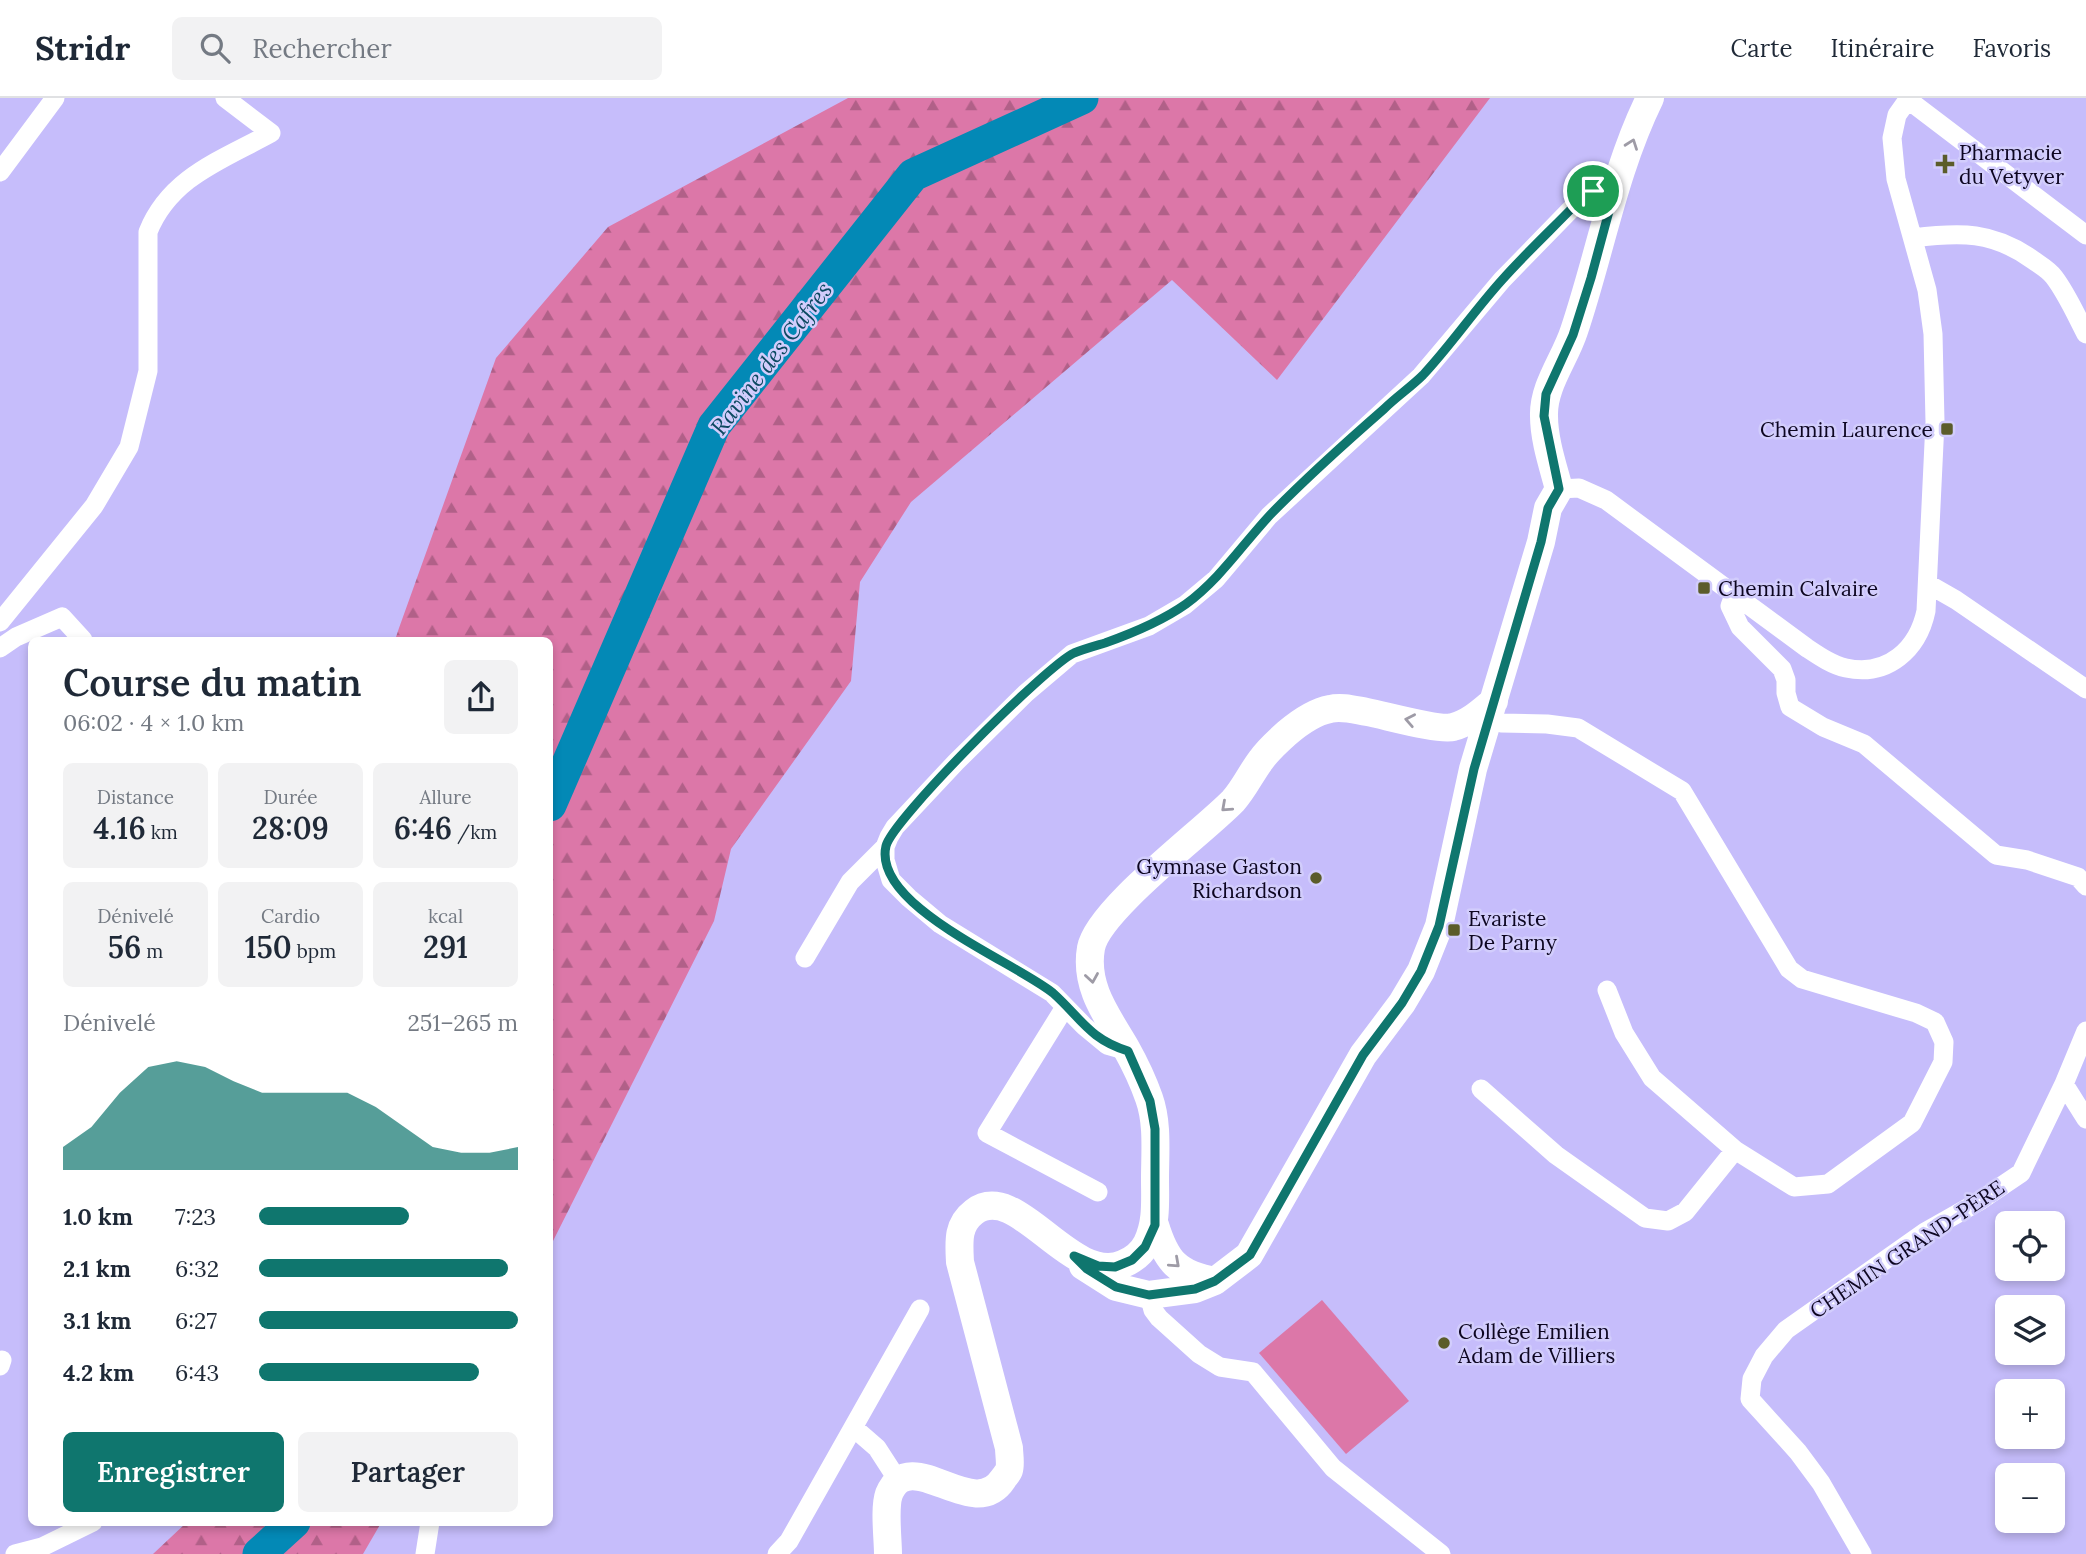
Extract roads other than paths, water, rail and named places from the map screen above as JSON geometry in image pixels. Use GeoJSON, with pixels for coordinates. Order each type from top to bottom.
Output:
{"type":"FeatureCollection","features":[{"type":"Feature","properties":{"kind":"main road"},"geometry":{"type":"LineString","coordinates":[[888,1554],[889,1495],[899,1482],[913,1475],[936,1480],[960,1491],[982,1494],[998,1488],[1009,1470],[1009,1448],[960,1262],[959,1236],[965,1220],[978,1209],[999,1206],[1026,1218],[1087,1269],[1116,1287],[1149,1295],[1195,1289],[1215,1281],[1250,1255],[1363,1055],[1402,1003],[1421,971],[1439,926],[1474,769],[1541,542],[1548,508],[1559,489],[1544,416],[1546,394],[1573,335],[1615,189],[1650,98]]}},
{"type":"Feature","properties":{"kind":"main road"},"geometry":{"type":"LineString","coordinates":[[1149,1295],[1155,1129],[1150,1101],[1128,1051],[1096,998],[1090,972],[1091,947],[1099,927],[1141,884],[1235,799],[1262,759],[1286,733],[1315,713],[1332,708],[1350,708],[1450,728],[1465,742],[1471,753],[1474,769]]}},
{"type":"Feature","properties":{"kind":"main road"},"geometry":{"type":"LineString","coordinates":[[1450,728],[1491,710]]}},
{"type":"Feature","properties":{"kind":"main road"},"geometry":{"type":"LineString","coordinates":[[1150,1236],[1177,1268],[1215,1281]]}},
{"type":"Feature","properties":{"kind":"main road"},"geometry":{"type":"LineString","coordinates":[[1074,1256],[1098,1266],[1115,1267],[1132,1260],[1150,1236]]}},
{"type":"Feature","properties":{"kind":"street"},"geometry":{"type":"LineString","coordinates":[[0,172],[55,98]]}},
{"type":"Feature","properties":{"kind":"street"},"geometry":{"type":"LineString","coordinates":[[0,622],[94,506],[129,447],[148,371],[148,232],[156,212],[188,178],[271,133],[225,98]]}},
{"type":"Feature","properties":{"kind":"street"},"geometry":{"type":"LineString","coordinates":[[1559,489],[1579,488],[1606,500],[1829,662],[1847,668],[1869,669],[1891,663],[1915,643],[1923,628],[1928,584],[1935,422],[1933,334],[1927,290],[1896,178],[1892,138],[1897,115],[1908,99],[2086,234]]}},
{"type":"Feature","properties":{"kind":"street"},"geometry":{"type":"LineString","coordinates":[[1128,1051],[1107,1045],[1052,993],[940,924],[909,898],[891,880],[885,860],[886,847],[895,827],[922,796],[1026,693],[1072,654],[1149,626],[1185,605],[1216,579],[1269,516],[1421,376],[1502,280],[1578,202],[1593,191],[1615,189]]}},
{"type":"Feature","properties":{"kind":"street"},"geometry":{"type":"LineString","coordinates":[[1913,238],[1960,233],[1981,235],[2015,249],[2053,274],[2086,334]]}},
{"type":"Feature","properties":{"kind":"street"},"geometry":{"type":"LineString","coordinates":[[1928,584],[1956,600],[2086,690]]}},
{"type":"Feature","properties":{"kind":"street"},"geometry":{"type":"LineString","coordinates":[[1734,595],[1730,606],[1740,627],[1782,668],[1790,707],[1823,727],[1864,744],[1996,855],[2026,860],[2078,877],[2086,886]]}},
{"type":"Feature","properties":{"kind":"street"},"geometry":{"type":"LineString","coordinates":[[0,648],[16,637],[62,617],[80,637]]}},
{"type":"Feature","properties":{"kind":"street"},"geometry":{"type":"LineString","coordinates":[[1491,710],[1501,723],[1578,728],[1682,791],[1789,969],[1802,979],[1916,1013],[1935,1022],[1944,1042],[1942,1062],[1912,1123],[1828,1184],[1794,1187],[1735,1150],[1652,1078],[1624,1033],[1607,990]]}},
{"type":"Feature","properties":{"kind":"street"},"geometry":{"type":"LineString","coordinates":[[805,958],[850,882],[886,847]]}},
{"type":"Feature","properties":{"kind":"street"},"geometry":{"type":"LineString","coordinates":[[1065,1007],[987,1133],[1098,1192]]}},
{"type":"Feature","properties":{"kind":"street","name":"CHEMIN GRAND-PÈRE"},"geometry":{"type":"LineString","coordinates":[[1863,1554],[1821,1483],[1798,1452],[1750,1399],[1752,1379],[1764,1356],[1786,1330],[1925,1232],[1978,1202],[2021,1173],[2086,1031]]}},
{"type":"Feature","properties":{"kind":"street"},"geometry":{"type":"LineString","coordinates":[[2064,1084],[2086,1119]]}},
{"type":"Feature","properties":{"kind":"street"},"geometry":{"type":"LineString","coordinates":[[1481,1089],[1556,1155],[1645,1218],[1668,1221],[1685,1212],[1735,1150]]}},
{"type":"Feature","properties":{"kind":"street"},"geometry":{"type":"LineString","coordinates":[[1149,1295],[1153,1310],[1179,1338],[1220,1367],[1253,1372],[1333,1468],[1440,1554]]}},
{"type":"Feature","properties":{"kind":"street"},"geometry":{"type":"LineString","coordinates":[[777,1554],[789,1541],[920,1309]]}},
{"type":"Feature","properties":{"kind":"street"},"geometry":{"type":"LineString","coordinates":[[853,1428],[877,1448],[899,1482]]}},
{"type":"Feature","properties":{"kind":"street"},"geometry":{"type":"LineString","coordinates":[[15,1554],[42,1547],[85,1526]]}},
{"type":"Feature","properties":{"kind":"street"},"geometry":{"type":"LineString","coordinates":[[425,1554],[429,1526]]}},
{"type":"Feature","properties":{"kind":"waterway","name":"Ravine des Cafres"},"geometry":{"type":"LineString","coordinates":[[553,798],[714,426],[913,175],[1082,98]]}},
{"type":"Feature","properties":{"kind":"waterway","name":"Ravine des Cafres"},"geometry":{"type":"LineString","coordinates":[[259,1554],[290,1526]]}},
{"type":"Feature","properties":{"kind":"place","name":"Pharmacie du Vetyver"},"geometry":{"type":"Point","coordinates":[1945,164]}},
{"type":"Feature","properties":{"kind":"place","name":"Chemin Laurence"},"geometry":{"type":"Point","coordinates":[1947,429]}},
{"type":"Feature","properties":{"kind":"place","name":"Chemin Calvaire"},"geometry":{"type":"Point","coordinates":[1704,588]}},
{"type":"Feature","properties":{"kind":"place","name":"Gymnase Gaston Richardson"},"geometry":{"type":"Point","coordinates":[1316,878]}},
{"type":"Feature","properties":{"kind":"place","name":"Evariste De Parny"},"geometry":{"type":"Point","coordinates":[1454,930]}},
{"type":"Feature","properties":{"kind":"place","name":"Collège Emilien Adam de Villiers"},"geometry":{"type":"Point","coordinates":[1444,1343]}}]}
